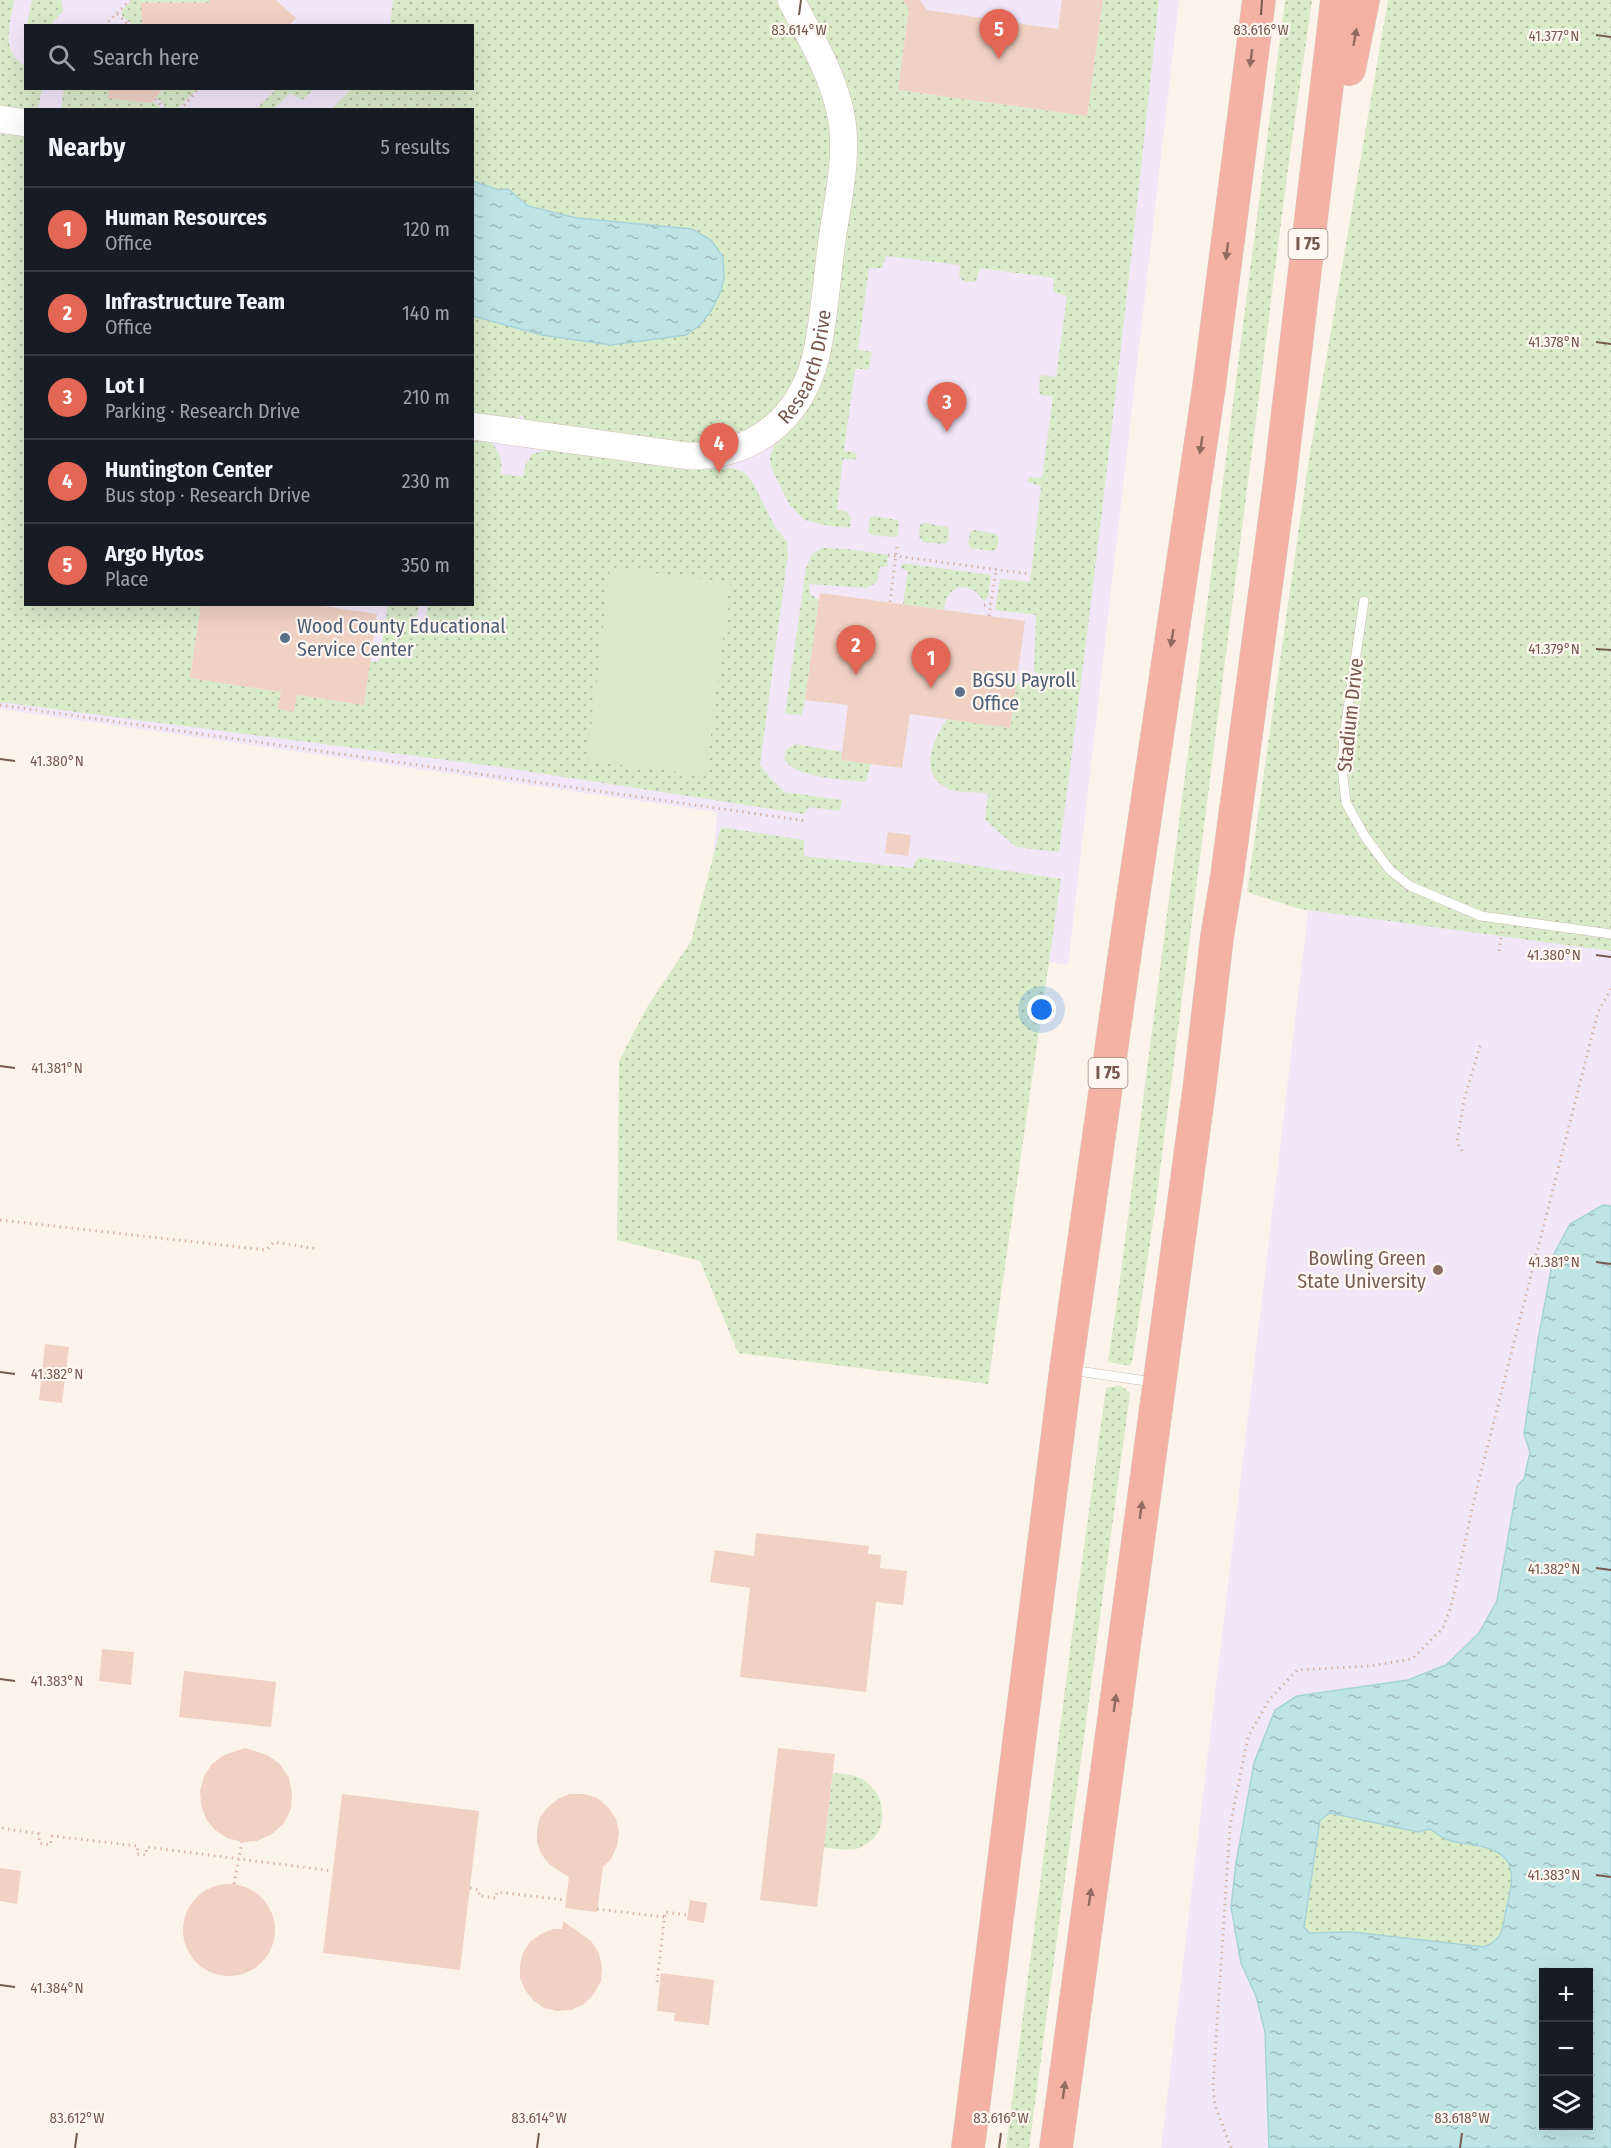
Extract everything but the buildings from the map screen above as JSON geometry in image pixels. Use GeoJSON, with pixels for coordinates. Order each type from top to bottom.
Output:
{"type":"FeatureCollection","features":[{"type":"Feature","properties":{"kind":"highway","name":"I 75"},"geometry":{"type":"LineString","coordinates":[[968,2148],[1066,1369],[1209,387],[1259,0]]}},
{"type":"Feature","properties":{"kind":"highway","name":"I 75"},"geometry":{"type":"LineString","coordinates":[[1056,2148],[1279,488],[1337,0]]}},
{"type":"Feature","properties":{"kind":"highway"},"geometry":{"type":"LineString","coordinates":[[1279,488],[1340,123],[1363,0]]}},
{"type":"Feature","properties":{"kind":"street","name":"Research Drive"},"geometry":{"type":"LineString","coordinates":[[474,426],[701,456],[740,448],[764,436],[784,418],[800,397],[815,360],[842,167],[843,132],[835,93],[825,67],[791,0]]}},
{"type":"Feature","properties":{"kind":"street"},"geometry":{"type":"LineString","coordinates":[[0,119],[24,123]]}},
{"type":"Feature","properties":{"kind":"lane","name":"Stadium Drive"},"geometry":{"type":"LineString","coordinates":[[1364,601],[1344,735],[1342,768],[1346,803],[1366,838],[1390,870],[1410,886],[1481,916],[1611,934]]}},
{"type":"Feature","properties":{"kind":"lane"},"geometry":{"type":"LineString","coordinates":[[1066,1369],[1158,1383]]}},
{"type":"Feature","properties":{"kind":"path"},"geometry":{"type":"LineString","coordinates":[[106,24],[130,0]]}},
{"type":"Feature","properties":{"kind":"path"},"geometry":{"type":"LineString","coordinates":[[117,14],[128,24]]}},
{"type":"Feature","properties":{"kind":"path"},"geometry":{"type":"LineString","coordinates":[[182,108],[197,90]]}},
{"type":"Feature","properties":{"kind":"path"},"geometry":{"type":"LineString","coordinates":[[155,99],[163,108]]}},
{"type":"Feature","properties":{"kind":"path"},"geometry":{"type":"LineString","coordinates":[[890,602],[897,546]]}},
{"type":"Feature","properties":{"kind":"path"},"geometry":{"type":"LineString","coordinates":[[888,555],[1030,574]]}},
{"type":"Feature","properties":{"kind":"path"},"geometry":{"type":"LineString","coordinates":[[989,616],[996,570]]}},
{"type":"Feature","properties":{"kind":"path"},"geometry":{"type":"LineString","coordinates":[[984,605],[991,604]]}},
{"type":"Feature","properties":{"kind":"path"},"geometry":{"type":"LineString","coordinates":[[0,705],[806,821]]}},
{"type":"Feature","properties":{"kind":"path"},"geometry":{"type":"LineString","coordinates":[[1499,951],[1505,919]]}},
{"type":"Feature","properties":{"kind":"path"},"geometry":{"type":"LineString","coordinates":[[1231,2148],[1215,2105],[1213,2086],[1230,1826],[1248,1737],[1269,1700],[1297,1670],[1370,1666],[1412,1659],[1443,1628],[1451,1607],[1475,1496],[1598,1012],[1611,989]]}},
{"type":"Feature","properties":{"kind":"path"},"geometry":{"type":"LineString","coordinates":[[1462,1151],[1457,1142],[1464,1100],[1481,1043]]}},
{"type":"Feature","properties":{"kind":"path"},"geometry":{"type":"LineString","coordinates":[[0,1220],[266,1250],[274,1242],[317,1249]]}},
{"type":"Feature","properties":{"kind":"path"},"geometry":{"type":"LineString","coordinates":[[2,1828],[39,1834],[39,1843],[50,1845],[52,1836],[138,1846],[137,1854],[146,1855],[147,1847],[333,1871]]}},
{"type":"Feature","properties":{"kind":"path"},"geometry":{"type":"LineString","coordinates":[[234,1884],[242,1842]]}},
{"type":"Feature","properties":{"kind":"path"},"geometry":{"type":"LineString","coordinates":[[470,1888],[480,1890],[479,1896],[496,1898],[497,1892],[566,1900]]}},
{"type":"Feature","properties":{"kind":"path"},"geometry":{"type":"LineString","coordinates":[[597,1909],[664,1917]]}},
{"type":"Feature","properties":{"kind":"path"},"geometry":{"type":"LineString","coordinates":[[657,1982],[665,1912],[688,1915]]}},
{"type":"Feature","properties":{"kind":"shaded area"},"geometry":{"type":"Polygon","coordinates":[[[0,0],[1179,0],[1068,965],[709,908],[717,812],[0,709],[0,0]]]}},
{"type":"Feature","properties":{"kind":"shaded area","name":"Bowling Green State University"},"geometry":{"type":"Polygon","coordinates":[[[1611,0],[1611,2148],[1161,2148],[1349,567],[1611,0]]]}},
{"type":"Feature","properties":{"kind":"green space"},"geometry":{"type":"Polygon","coordinates":[[[0,0],[14,0],[9,28],[9,45],[17,60],[24,65],[24,90],[42,90],[38,108],[0,107],[0,0]]]}},
{"type":"Feature","properties":{"kind":"green space"},"geometry":{"type":"Polygon","coordinates":[[[32,0],[61,0],[63,11],[52,24],[27,24],[32,0]]]}},
{"type":"Feature","properties":{"kind":"green space"},"geometry":{"type":"Polygon","coordinates":[[[132,0],[209,0],[209,3],[142,3],[142,24],[132,24],[122,16],[122,10],[132,0]]]}},
{"type":"Feature","properties":{"kind":"green space"},"geometry":{"type":"Polygon","coordinates":[[[393,0],[776,0],[821,85],[832,143],[801,370],[784,404],[755,429],[715,443],[666,442],[525,422],[525,418],[521,415],[515,420],[474,413],[474,316],[548,336],[600,343],[626,343],[651,340],[697,326],[713,308],[721,291],[669,226],[577,218],[528,206],[518,199],[474,181],[474,108],[333,108],[350,90],[474,90],[474,24],[390,24],[393,0]]]}},
{"type":"Feature","properties":{"kind":"green space"},"geometry":{"type":"Polygon","coordinates":[[[805,0],[903,0],[909,9],[898,90],[1087,116],[1103,0],[1159,0],[1112,426],[1059,852],[1016,847],[985,820],[988,793],[948,789],[934,776],[930,760],[934,742],[947,719],[1010,728],[1016,683],[1061,689],[1065,684],[1064,678],[1034,672],[1036,615],[995,610],[1000,579],[1030,582],[1041,486],[1027,482],[1030,477],[1042,478],[1053,397],[1039,393],[1040,375],[1056,377],[1067,296],[1053,292],[1054,278],[980,268],[976,282],[963,281],[959,276],[960,265],[886,256],[882,268],[869,268],[858,350],[872,352],[869,369],[855,369],[844,451],[854,452],[858,456],[854,460],[843,459],[837,510],[846,511],[851,517],[850,528],[804,520],[789,504],[771,467],[770,456],[776,442],[793,427],[851,104],[846,84],[805,0]]]}},
{"type":"Feature","properties":{"kind":"green space"},"geometry":{"type":"Polygon","coordinates":[[[1285,0],[1312,0],[1287,176],[1156,1202],[1130,1366],[1108,1362],[1285,0]]]}},
{"type":"Feature","properties":{"kind":"green space"},"geometry":{"type":"Polygon","coordinates":[[[1388,0],[1611,0],[1611,951],[1300,909],[1247,892],[1308,464],[1388,0]]]}},
{"type":"Feature","properties":{"kind":"green space"},"geometry":{"type":"Polygon","coordinates":[[[64,90],[125,90],[137,102],[151,103],[153,101],[161,108],[61,108],[64,90]]]}},
{"type":"Feature","properties":{"kind":"green space"},"geometry":{"type":"Polygon","coordinates":[[[163,90],[196,90],[178,108],[167,108],[156,97],[163,90]]]}},
{"type":"Feature","properties":{"kind":"green space"},"geometry":{"type":"Polygon","coordinates":[[[276,90],[313,90],[302,100],[290,93],[275,108],[257,108],[276,90]]]}},
{"type":"Feature","properties":{"kind":"green space"},"geometry":{"type":"Polygon","coordinates":[[[0,134],[24,137],[24,606],[201,606],[190,678],[281,692],[278,709],[294,711],[297,695],[364,705],[370,662],[379,661],[388,606],[419,606],[415,625],[424,627],[428,606],[474,606],[474,440],[492,443],[500,457],[501,474],[523,477],[525,466],[532,454],[547,450],[689,470],[731,468],[744,472],[753,483],[775,527],[787,541],[788,554],[760,765],[785,792],[842,800],[840,811],[809,807],[804,814],[500,767],[0,702],[0,134]]]}},
{"type":"Feature","properties":{"kind":"green space"},"geometry":{"type":"Polygon","coordinates":[[[875,516],[897,520],[898,535],[894,537],[871,535],[868,531],[870,518],[875,516]]]}},
{"type":"Feature","properties":{"kind":"green space"},"geometry":{"type":"Polygon","coordinates":[[[924,523],[947,527],[948,542],[944,544],[923,542],[919,537],[920,525],[924,523]]]}},
{"type":"Feature","properties":{"kind":"green space"},"geometry":{"type":"Polygon","coordinates":[[[974,530],[996,534],[999,538],[997,548],[993,551],[970,548],[968,543],[970,533],[974,530]]]}},
{"type":"Feature","properties":{"kind":"green space"},"geometry":{"type":"Polygon","coordinates":[[[822,548],[888,555],[887,567],[880,567],[877,582],[867,588],[809,584],[810,594],[819,600],[805,700],[802,715],[785,714],[806,568],[812,554],[822,548]]]}},
{"type":"Feature","properties":{"kind":"green space"},"geometry":{"type":"Polygon","coordinates":[[[902,563],[991,575],[988,597],[984,602],[973,590],[960,588],[949,595],[944,610],[903,604],[908,571],[901,568],[902,563]]]}},
{"type":"Feature","properties":{"kind":"green space"},"geometry":{"type":"Polygon","coordinates":[[[610,568],[730,582],[706,775],[587,761],[610,568]]]}},
{"type":"Feature","properties":{"kind":"green space"},"geometry":{"type":"Polygon","coordinates":[[[795,744],[842,752],[841,760],[871,764],[866,782],[820,777],[798,770],[789,765],[784,758],[786,750],[795,744]]]}},
{"type":"Feature","properties":{"kind":"green space"},"geometry":{"type":"Polygon","coordinates":[[[721,827],[804,840],[804,856],[912,868],[918,857],[1061,879],[988,1384],[738,1353],[700,1261],[617,1240],[619,1061],[646,1009],[691,941],[721,827]]]}},
{"type":"Feature","properties":{"kind":"green space"},"geometry":{"type":"Polygon","coordinates":[[[1120,1385],[1130,1393],[1029,2148],[1006,2148],[1106,1388],[1120,1385]]]}},
{"type":"Feature","properties":{"kind":"green space"},"geometry":{"type":"Polygon","coordinates":[[[833,1773],[860,1778],[870,1785],[881,1804],[881,1826],[876,1836],[867,1844],[856,1849],[824,1848],[833,1773]]]}},
{"type":"Feature","properties":{"kind":"green space"},"geometry":{"type":"Polygon","coordinates":[[[1330,1813],[1418,1832],[1430,1829],[1449,1840],[1488,1848],[1499,1853],[1510,1866],[1511,1885],[1503,1928],[1499,1937],[1484,1947],[1352,1932],[1309,1933],[1304,1927],[1320,1820],[1330,1813]]]}},
{"type":"Feature","properties":{"kind":"water"},"geometry":{"type":"Polygon","coordinates":[[[474,182],[499,190],[508,189],[528,206],[577,218],[692,229],[711,240],[723,257],[724,277],[721,291],[711,311],[700,325],[686,335],[611,345],[542,335],[474,316],[474,182]]]}},
{"type":"Feature","properties":{"kind":"water"},"geometry":{"type":"Polygon","coordinates":[[[1603,1205],[1611,1206],[1611,2148],[1269,2148],[1265,2032],[1256,1996],[1241,1963],[1231,1907],[1236,1863],[1254,1763],[1275,1710],[1297,1696],[1408,1680],[1446,1665],[1479,1633],[1497,1601],[1517,1486],[1524,1479],[1530,1452],[1524,1434],[1554,1254],[1570,1224],[1603,1205]],[[1330,1813],[1320,1820],[1304,1927],[1309,1933],[1352,1932],[1484,1947],[1495,1941],[1503,1928],[1511,1885],[1510,1866],[1506,1859],[1488,1848],[1449,1840],[1430,1829],[1418,1832],[1330,1813]]]}},
{"type":"Feature","properties":{"kind":"place","name":"Argo Hytos"},"geometry":{"type":"Point","coordinates":[999,59]}},
{"type":"Feature","properties":{"kind":"place","name":"Lot I"},"geometry":{"type":"Point","coordinates":[947,432]}},
{"type":"Feature","properties":{"kind":"place","name":"Huntington Center"},"geometry":{"type":"Point","coordinates":[719,473]}},
{"type":"Feature","properties":{"kind":"place","name":"Wood County Educational Service Center"},"geometry":{"type":"Point","coordinates":[285,638]}},
{"type":"Feature","properties":{"kind":"place","name":"Infrastructure Team"},"geometry":{"type":"Point","coordinates":[856,675]}},
{"type":"Feature","properties":{"kind":"place","name":"Human Resources"},"geometry":{"type":"Point","coordinates":[931,688]}},
{"type":"Feature","properties":{"kind":"place","name":"BGSU Payroll Office"},"geometry":{"type":"Point","coordinates":[960,692]}},
{"type":"Feature","properties":{"kind":"place","name":"Bowling Green State University"},"geometry":{"type":"Point","coordinates":[1438,1270]}}]}
